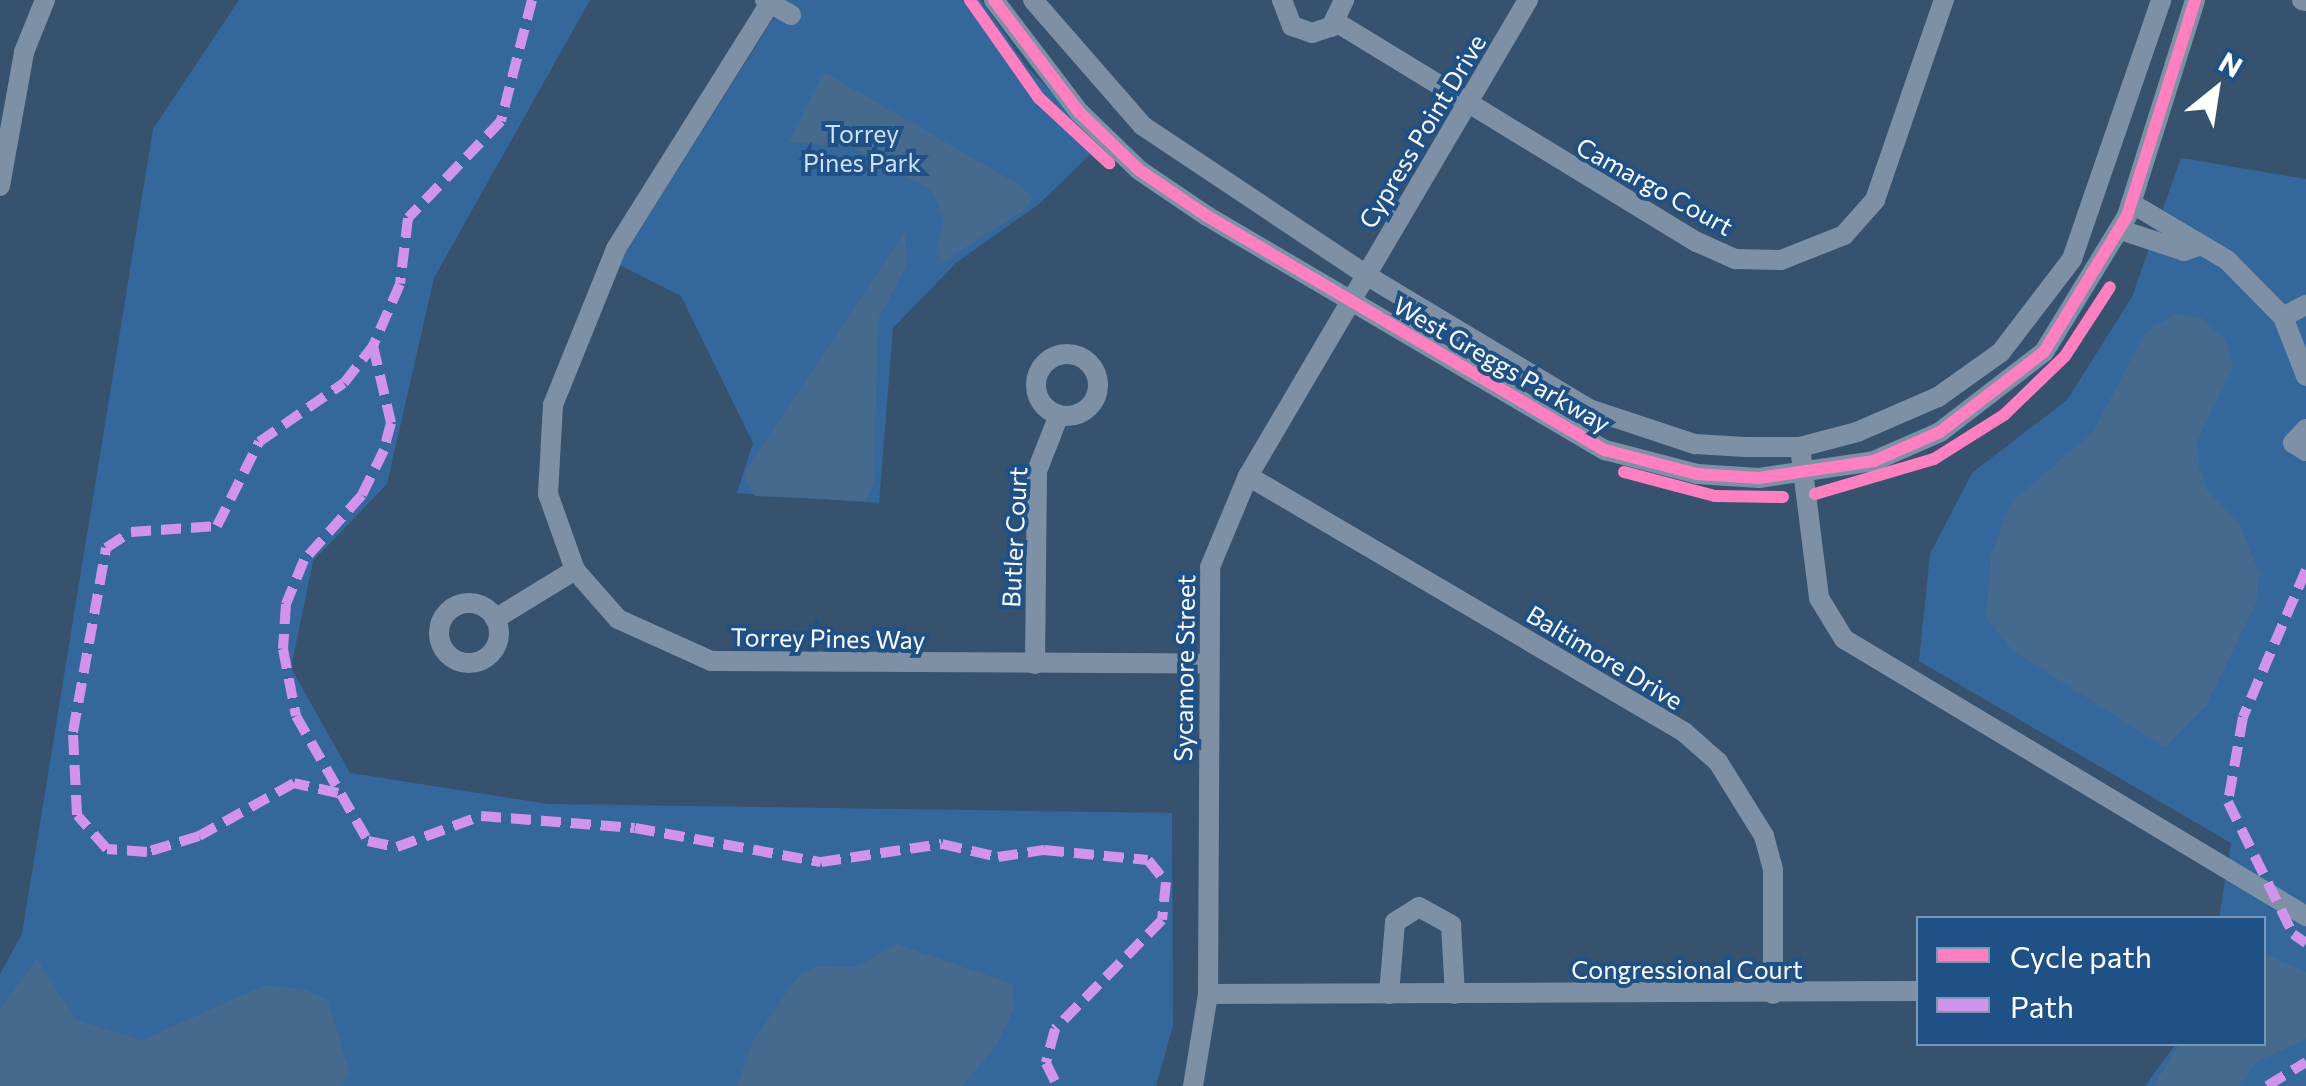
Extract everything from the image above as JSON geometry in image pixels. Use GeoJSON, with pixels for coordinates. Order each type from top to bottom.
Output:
{"type":"FeatureCollection","features":[{"type":"Feature","properties":{"kind":"street"},"geometry":{"type":"LineString","coordinates":[[0,186],[24,52],[44,0]]}},
{"type":"Feature","properties":{"kind":"street","name":"West Greggs Parkway"},"geometry":{"type":"LineString","coordinates":[[994,0],[1030,60],[1139,170],[1589,409],[1695,444],[1800,447],[1902,415],[2002,352],[2052,294],[2095,202],[2161,0]]}},
{"type":"Feature","properties":{"kind":"street","name":"West Greggs Parkway"},"geometry":{"type":"LineString","coordinates":[[1033,0],[1100,85],[1170,149],[1358,289],[1605,450],[1698,474],[1804,477],[1890,454],[1997,395],[2083,301],[2126,216],[2195,0]]}},
{"type":"Feature","properties":{"kind":"street","name":"Camargo Court"},"geometry":{"type":"LineString","coordinates":[[1282,0],[1302,31],[1336,22],[1466,106],[1715,252],[1797,258],[1844,236],[1875,200],[1944,0]]}},
{"type":"Feature","properties":{"kind":"street"},"geometry":{"type":"LineString","coordinates":[[1336,22],[1344,0]]}},
{"type":"Feature","properties":{"kind":"street","name":"Cypress Point Drive"},"geometry":{"type":"LineString","coordinates":[[1358,289],[1528,0]]}},
{"type":"Feature","properties":{"kind":"street"},"geometry":{"type":"LineString","coordinates":[[769,1],[791,15]]}},
{"type":"Feature","properties":{"kind":"street","name":"Torrey Pines Way"},"geometry":{"type":"LineString","coordinates":[[769,1],[616,249],[554,405],[548,494],[575,570],[618,619],[711,661],[1206,664]]}},
{"type":"Feature","properties":{"kind":"street"},"geometry":{"type":"LineString","coordinates":[[2095,202],[2201,246],[2283,317],[2306,376]]}},
{"type":"Feature","properties":{"kind":"street"},"geometry":{"type":"LineString","coordinates":[[2126,216],[2184,251],[2201,246]]}},
{"type":"Feature","properties":{"kind":"street","name":"Sycamore Street"},"geometry":{"type":"LineString","coordinates":[[1193,1086],[1208,994],[1206,664],[1210,567],[1248,476],[1358,289]]}},
{"type":"Feature","properties":{"kind":"street"},"geometry":{"type":"LineString","coordinates":[[2283,317],[2306,305]]}},
{"type":"Feature","properties":{"kind":"street","name":"Butler Court"},"geometry":{"type":"LineString","coordinates":[[1035,664],[1037,471],[1058,415]]}},
{"type":"Feature","properties":{"kind":"street"},"geometry":{"type":"LineString","coordinates":[[2306,429],[2293,443],[2306,451]]}},
{"type":"Feature","properties":{"kind":"street"},"geometry":{"type":"LineString","coordinates":[[1800,447],[1819,598],[1844,640],[2306,916]]}},
{"type":"Feature","properties":{"kind":"street","name":"Baltimore Drive"},"geometry":{"type":"LineString","coordinates":[[1248,476],[1684,732],[1718,762],[1764,836],[1774,869],[1773,994]]}},
{"type":"Feature","properties":{"kind":"street"},"geometry":{"type":"LineString","coordinates":[[495,619],[575,570]]}},
{"type":"Feature","properties":{"kind":"street"},"geometry":{"type":"LineString","coordinates":[[1389,994],[1396,922],[1419,907],[1451,925],[1455,994]]}},
{"type":"Feature","properties":{"kind":"street","name":"Congressional Court"},"geometry":{"type":"LineString","coordinates":[[1208,994],[1916,991]]}},
{"type":"Feature","properties":{"kind":"green space"},"geometry":{"type":"Polygon","coordinates":[[[239,0],[590,0],[434,278],[387,484],[313,561],[291,668],[350,773],[548,804],[1172,813],[1173,1026],[1156,1086],[0,1086],[0,974],[22,934],[153,129],[239,0]]]}},
{"type":"Feature","properties":{"kind":"green space","name":"Torrey Pines Park"},"geometry":{"type":"Polygon","coordinates":[[[785,0],[981,0],[1027,67],[1101,144],[1039,204],[957,262],[893,328],[879,503],[737,493],[753,443],[681,296],[618,264],[785,0]]]}},
{"type":"Feature","properties":{"kind":"green space"},"geometry":{"type":"Polygon","coordinates":[[[2181,158],[2306,179],[2306,1086],[2145,1086],[2175,1046],[2266,1046],[2266,916],[2219,916],[2231,843],[1919,661],[1930,554],[1972,473],[2067,400],[2132,297],[2181,158]]]}},
{"type":"Feature","properties":{"kind":"shaded area"},"geometry":{"type":"Polygon","coordinates":[[[824,72],[1018,184],[1032,197],[1027,208],[943,262],[936,253],[944,218],[932,191],[852,147],[789,142],[824,72]]]}},
{"type":"Feature","properties":{"kind":"shaded area"},"geometry":{"type":"Polygon","coordinates":[[[905,232],[907,265],[878,320],[874,483],[866,501],[755,496],[743,475],[905,232]]]}},
{"type":"Feature","properties":{"kind":"shaded area"},"geometry":{"type":"Polygon","coordinates":[[[2177,313],[2203,319],[2226,340],[2233,367],[2197,441],[2199,466],[2207,490],[2240,523],[2259,575],[2256,603],[2207,704],[2165,748],[2011,649],[1986,617],[1991,555],[2012,501],[2092,433],[2146,332],[2177,313]]]}},
{"type":"Feature","properties":{"kind":"shaded area"},"geometry":{"type":"Polygon","coordinates":[[[896,944],[1013,984],[1014,1009],[996,1046],[962,1086],[737,1086],[753,1041],[796,979],[816,966],[857,967],[896,944]]]}},
{"type":"Feature","properties":{"kind":"shaded area"},"geometry":{"type":"Polygon","coordinates":[[[2266,954],[2306,972],[2306,1039],[2257,1062],[2239,1086],[2153,1086],[2179,1046],[2266,1046],[2266,954]]]}},
{"type":"Feature","properties":{"kind":"shaded area"},"geometry":{"type":"Polygon","coordinates":[[[37,959],[76,1020],[142,1040],[265,985],[304,989],[327,999],[349,1071],[342,1086],[0,1086],[0,1008],[37,959]]]}},
{"type":"Feature","properties":{"kind":"marked path"},"geometry":{"type":"LineString","coordinates":[[532,0],[501,121],[408,218],[400,284],[373,346],[391,423],[384,450],[362,495],[304,560],[286,604],[283,649],[296,716],[368,841],[397,847],[481,816],[635,828],[821,862],[942,844],[998,857],[1044,850],[1148,860],[1166,882],[1162,920],[1055,1029],[1046,1063],[1057,1086]]}},
{"type":"Feature","properties":{"kind":"marked path"},"geometry":{"type":"LineString","coordinates":[[338,793],[294,783],[199,836],[147,852],[107,849],[77,815],[73,732],[106,548],[131,532],[217,526],[259,442],[344,383],[373,346]]}},
{"type":"Feature","properties":{"kind":"marked path"},"geometry":{"type":"LineString","coordinates":[[2306,570],[2243,717],[2228,802],[2293,934],[2306,943]]}},
{"type":"Feature","properties":{"kind":"marked path"},"geometry":{"type":"LineString","coordinates":[[2267,1086],[2306,1062]]}},
{"type":"Feature","properties":{"kind":"cycle path"},"geometry":{"type":"LineString","coordinates":[[970,0],[1039,98],[1109,163]]}},
{"type":"Feature","properties":{"kind":"cycle path"},"geometry":{"type":"LineString","coordinates":[[994,0],[1079,112],[1139,170],[1207,216],[1605,450],[1697,474],[1759,478],[1874,461],[1940,432],[2044,352],[2127,216],[2195,0]]}},
{"type":"Feature","properties":{"kind":"cycle path"},"geometry":{"type":"LineString","coordinates":[[1815,494],[1934,459],[2004,415],[2065,356],[2110,287]]}},
{"type":"Feature","properties":{"kind":"cycle path"},"geometry":{"type":"LineString","coordinates":[[1624,472],[1715,496],[1783,497]]}}]}
